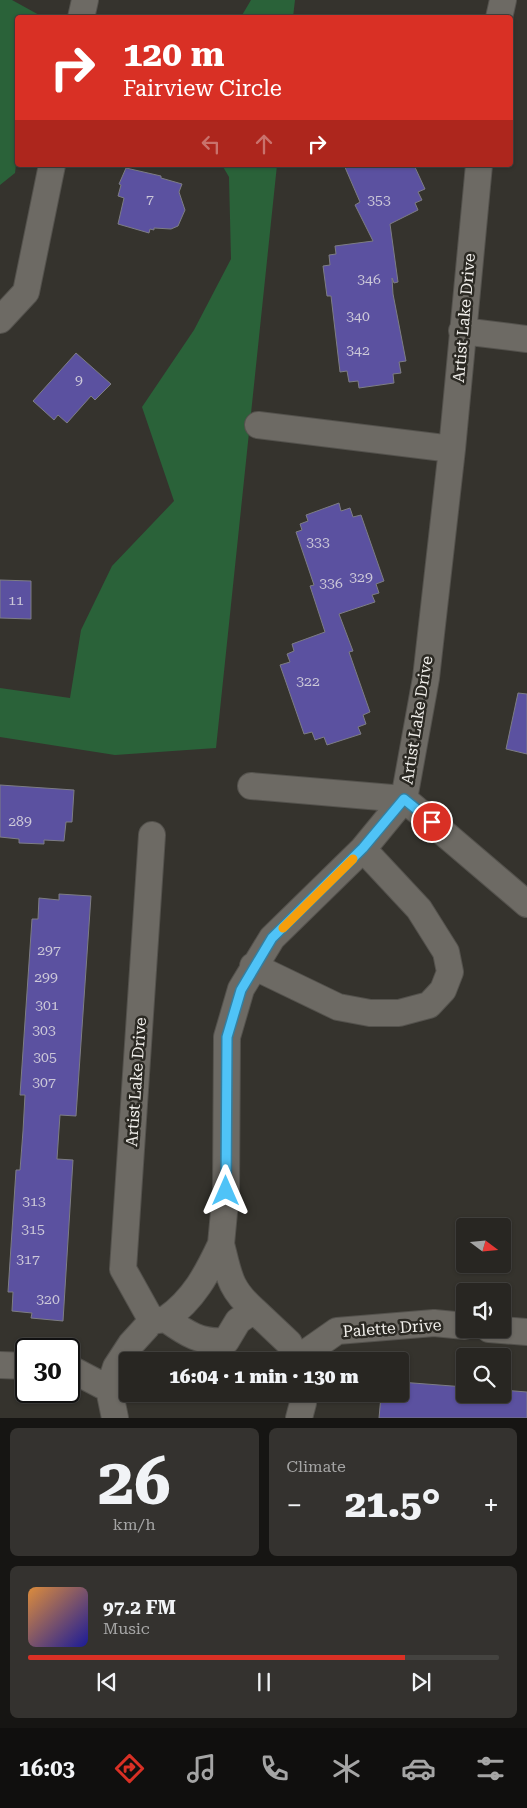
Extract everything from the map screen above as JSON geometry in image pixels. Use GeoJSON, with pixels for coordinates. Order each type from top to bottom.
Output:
{"type":"FeatureCollection","features":[{"type":"Feature","properties":{"kind":"street"},"geometry":{"type":"LineString","coordinates":[[82,15],[85,0]]}},
{"type":"Feature","properties":{"kind":"street"},"geometry":{"type":"LineString","coordinates":[[500,15],[503,0]]}},
{"type":"Feature","properties":{"kind":"street"},"geometry":{"type":"LineString","coordinates":[[0,320],[26,292],[52,167]]}},
{"type":"Feature","properties":{"kind":"street","name":"Artist Lake Drive"},"geometry":{"type":"LineString","coordinates":[[293,1352],[289,1343],[238,1296],[229,1276],[221,1244],[226,1191],[227,1037],[241,990],[253,966],[272,938],[363,848],[404,799],[426,678],[452,449],[479,167]]}},
{"type":"Feature","properties":{"kind":"street"},"geometry":{"type":"LineString","coordinates":[[462,331],[527,339]]}},
{"type":"Feature","properties":{"kind":"street"},"geometry":{"type":"LineString","coordinates":[[258,425],[452,449]]}},
{"type":"Feature","properties":{"kind":"street"},"geometry":{"type":"LineString","coordinates":[[251,786],[404,799],[527,904]]}},
{"type":"Feature","properties":{"kind":"street","name":"Artist Lake Drive"},"geometry":{"type":"LineString","coordinates":[[152,835],[123,1269],[159,1320],[208,1342],[226,1341],[238,1321],[254,1310]]}},
{"type":"Feature","properties":{"kind":"street"},"geometry":{"type":"LineString","coordinates":[[253,966],[338,1007],[370,1013],[398,1012],[429,1005],[443,990],[450,972],[446,952],[419,910],[363,848]]}},
{"type":"Feature","properties":{"kind":"street","name":"Artist Lake Drive"},"geometry":{"type":"LineString","coordinates":[[109,1389],[116,1367],[131,1344],[159,1320],[194,1295],[204,1280],[221,1244]]}},
{"type":"Feature","properties":{"kind":"street","name":"Palette Drive"},"geometry":{"type":"LineString","coordinates":[[308,1352],[336,1331],[434,1323],[456,1325]]}},
{"type":"Feature","properties":{"kind":"street"},"geometry":{"type":"LineString","coordinates":[[511,1331],[527,1332]]}},
{"type":"Feature","properties":{"kind":"street"},"geometry":{"type":"LineString","coordinates":[[0,1365],[15,1366]]}},
{"type":"Feature","properties":{"kind":"street"},"geometry":{"type":"LineString","coordinates":[[80,1374],[109,1389],[115,1418]]}},
{"type":"Feature","properties":{"kind":"street"},"geometry":{"type":"LineString","coordinates":[[299,1418],[303,1402]]}},
{"type":"Feature","properties":{"kind":"green space"},"geometry":{"type":"Polygon","coordinates":[[[0,0],[12,0],[39,15],[15,15],[16,167],[15,173],[0,185],[0,0]]]}},
{"type":"Feature","properties":{"kind":"green space"},"geometry":{"type":"Polygon","coordinates":[[[251,0],[295,0],[293,15],[242,15],[251,0]]]}},
{"type":"Feature","properties":{"kind":"green space"},"geometry":{"type":"Polygon","coordinates":[[[223,167],[277,167],[216,748],[115,755],[0,737],[0,688],[70,698],[81,630],[112,566],[174,501],[142,407],[194,330],[231,259],[229,177],[223,167]]]}},
{"type":"Feature","properties":{"kind":"building"},"geometry":{"type":"Polygon","coordinates":[[[345,167],[415,167],[425,189],[418,192],[422,200],[415,203],[418,210],[390,224],[398,282],[394,283],[392,278],[393,294],[406,361],[399,362],[401,373],[393,374],[394,383],[359,388],[358,381],[349,382],[347,371],[340,372],[331,296],[327,296],[323,266],[330,265],[329,255],[336,254],[335,246],[373,241],[355,205],[360,202],[345,167]]]}},
{"type":"Feature","properties":{"kind":"building"},"geometry":{"type":"Polygon","coordinates":[[[126,168],[161,176],[161,178],[182,184],[179,192],[185,210],[178,226],[171,229],[154,228],[154,230],[150,229],[149,233],[118,224],[124,198],[118,196],[121,185],[119,184],[126,168]]]}},
{"type":"Feature","properties":{"kind":"building"},"geometry":{"type":"Polygon","coordinates":[[[76,353],[111,384],[95,400],[91,396],[67,423],[58,415],[54,420],[33,401],[76,353]]]}},
{"type":"Feature","properties":{"kind":"building"},"geometry":{"type":"Polygon","coordinates":[[[339,503],[341,511],[350,508],[353,517],[361,515],[384,581],[376,584],[379,593],[372,595],[375,602],[339,614],[353,651],[349,652],[370,712],[363,715],[366,724],[358,727],[361,734],[327,745],[324,737],[315,740],[312,732],[304,734],[280,665],[290,662],[287,654],[294,651],[292,644],[325,632],[310,586],[314,585],[296,532],[302,530],[300,524],[308,521],[306,515],[339,503]]]}},
{"type":"Feature","properties":{"kind":"building"},"geometry":{"type":"Polygon","coordinates":[[[0,580],[31,581],[31,619],[0,618],[0,580]]]}},
{"type":"Feature","properties":{"kind":"building"},"geometry":{"type":"Polygon","coordinates":[[[518,693],[527,694],[527,754],[506,749],[518,693]]]}},
{"type":"Feature","properties":{"kind":"building"},"geometry":{"type":"Polygon","coordinates":[[[0,785],[74,790],[72,822],[66,822],[64,841],[44,840],[44,844],[19,843],[19,839],[0,837],[0,785]]]}},
{"type":"Feature","properties":{"kind":"building"},"geometry":{"type":"Polygon","coordinates":[[[59,894],[91,896],[76,1116],[60,1115],[57,1159],[73,1160],[63,1321],[31,1318],[32,1313],[12,1311],[13,1292],[8,1292],[16,1170],[20,1170],[23,1131],[25,1095],[20,1095],[32,919],[38,919],[39,898],[59,900],[59,894]]]}},
{"type":"Feature","properties":{"kind":"building"},"geometry":{"type":"Polygon","coordinates":[[[409,1383],[456,1386],[456,1403],[511,1403],[511,1391],[527,1392],[527,1418],[379,1418],[380,1402],[409,1402],[409,1383]]]}},
{"type":"Feature","properties":{"kind":"slow traffic"},"geometry":{"type":"LineString","coordinates":[[283,928],[353,859]]}},
{"type":"Feature","properties":{"kind":"route"},"geometry":{"type":"LineString","coordinates":[[226,1191],[227,1037],[241,990],[253,966],[272,938],[363,848],[404,799],[432,822]]}}]}
